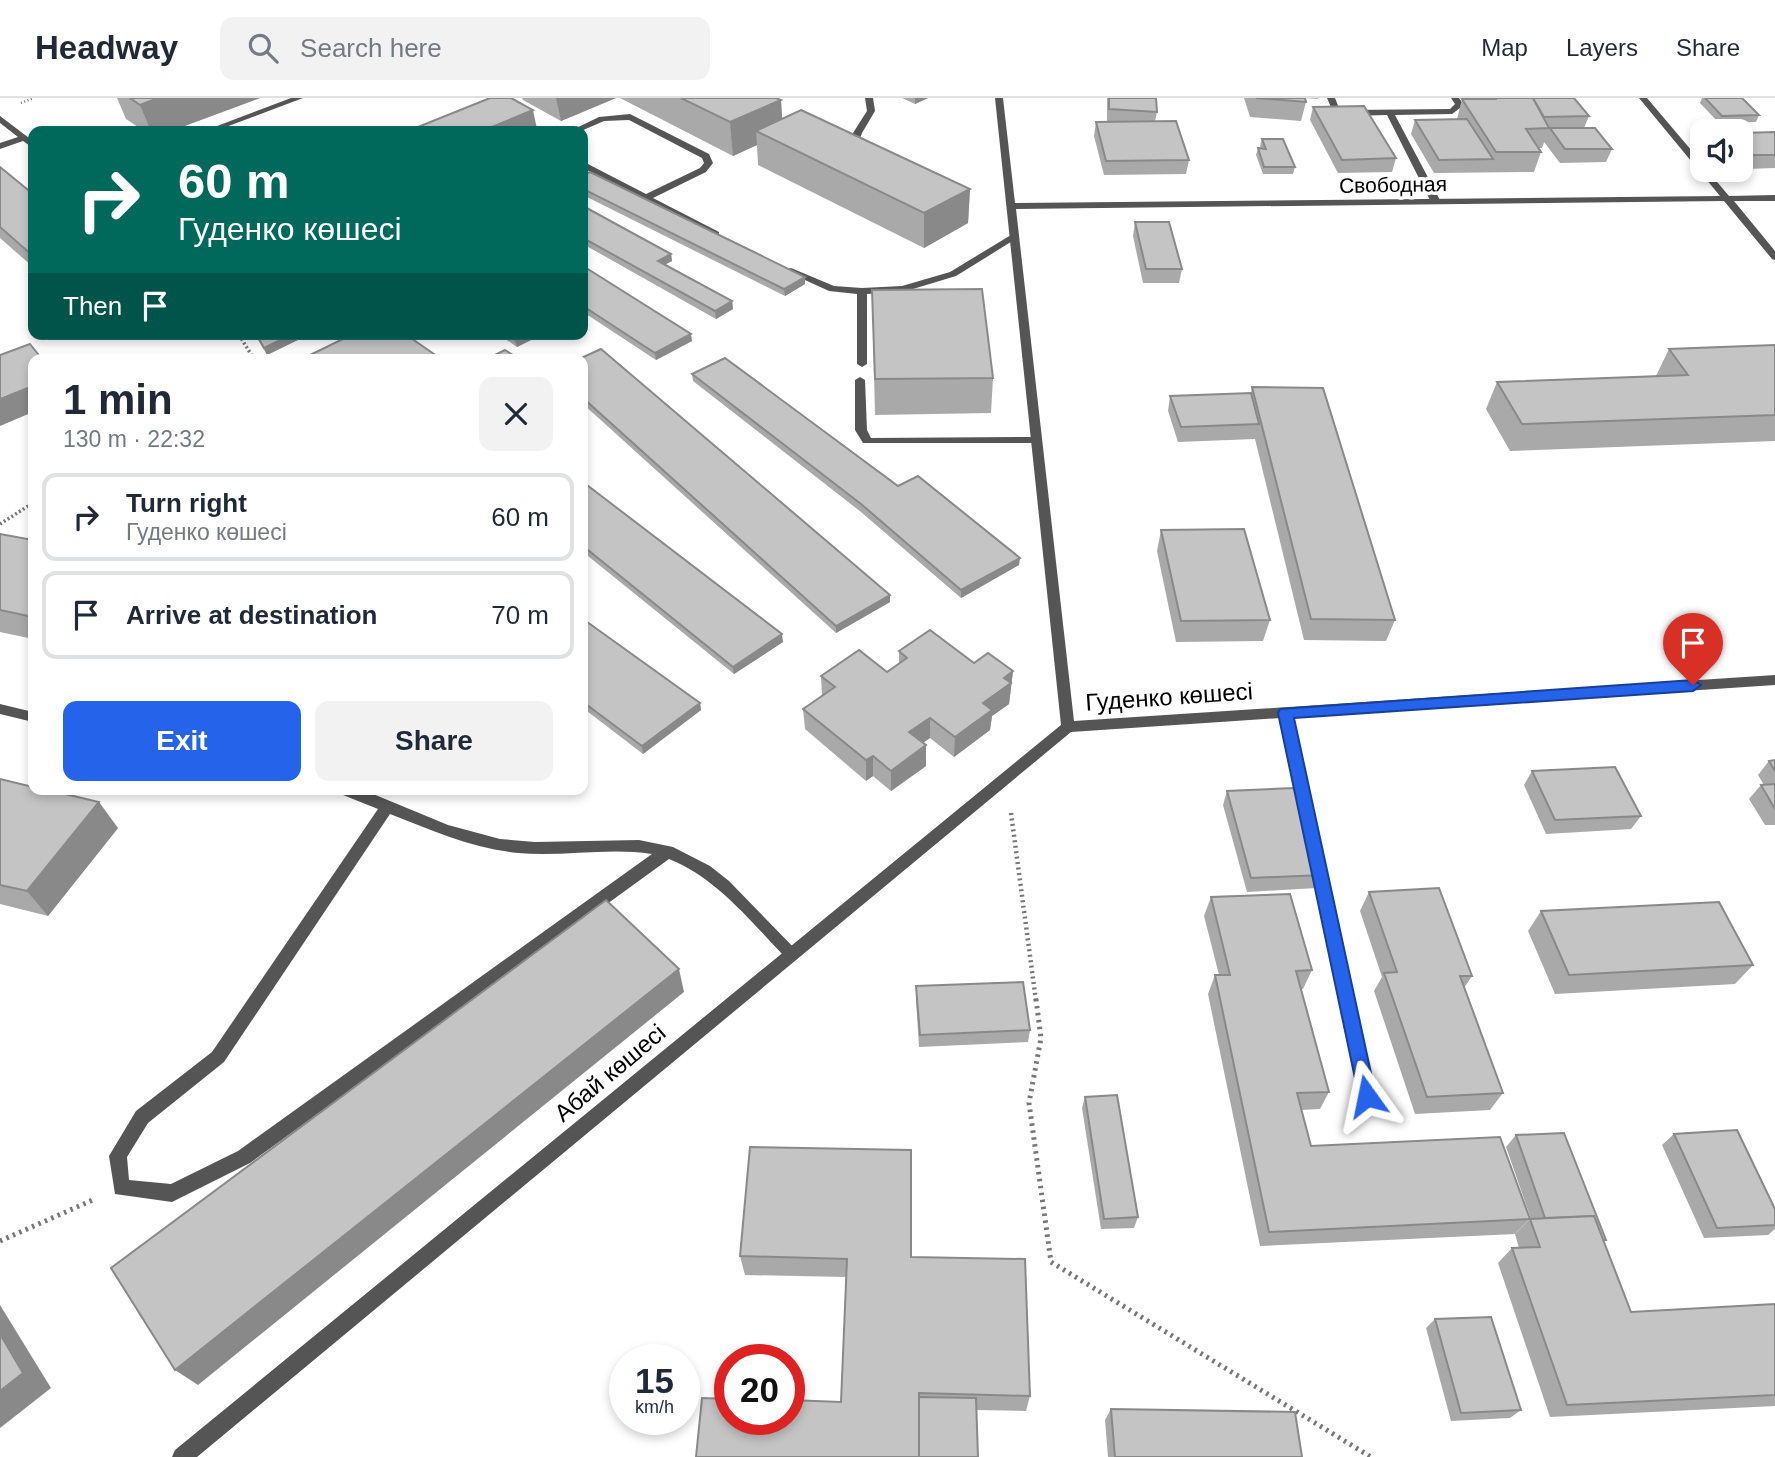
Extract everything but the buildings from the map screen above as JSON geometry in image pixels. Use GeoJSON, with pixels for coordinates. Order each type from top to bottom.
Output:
{"type":"FeatureCollection","features":[{"type":"Feature","properties":{"kind":"street"},"geometry":{"type":"LineString","coordinates":[[222,126],[299,98]]}},
{"type":"Feature","properties":{"kind":"street"},"geometry":{"type":"LineString","coordinates":[[860,155],[853,146],[853,136],[872,113],[872,102],[869,98]]}},
{"type":"Feature","properties":{"kind":"street"},"geometry":{"type":"LineString","coordinates":[[999,98],[1068,727]]}},
{"type":"Feature","properties":{"kind":"street"},"geometry":{"type":"LineString","coordinates":[[1331,98],[1336,110],[1340,112],[1390,113],[1452,111],[1460,105],[1455,98]]}},
{"type":"Feature","properties":{"kind":"street"},"geometry":{"type":"LineString","coordinates":[[1643,98],[1690,154]]}},
{"type":"Feature","properties":{"kind":"street"},"geometry":{"type":"LineString","coordinates":[[1390,113],[1436,202]]}},
{"type":"Feature","properties":{"kind":"street"},"geometry":{"type":"LineString","coordinates":[[586,126],[602,119],[629,117],[706,156],[709,163],[704,170],[645,198]]}},
{"type":"Feature","properties":{"kind":"street"},"geometry":{"type":"LineString","coordinates":[[0,119],[28,141]]}},
{"type":"Feature","properties":{"kind":"street"},"geometry":{"type":"LineString","coordinates":[[0,146],[24,138]]}},
{"type":"Feature","properties":{"kind":"street"},"geometry":{"type":"LineString","coordinates":[[588,168],[730,241]]}},
{"type":"Feature","properties":{"kind":"street"},"geometry":{"type":"LineString","coordinates":[[1713,182],[1775,257]]}},
{"type":"Feature","properties":{"kind":"street","name":"Свободная"},"geometry":{"type":"LineString","coordinates":[[1011,206],[1775,198]]}},
{"type":"Feature","properties":{"kind":"street"},"geometry":{"type":"LineString","coordinates":[[779,266],[824,287],[862,291],[903,289],[938,280],[1014,237]]}},
{"type":"Feature","properties":{"kind":"street"},"geometry":{"type":"LineString","coordinates":[[862,291],[862,364]]}},
{"type":"Feature","properties":{"kind":"street"},"geometry":{"type":"LineString","coordinates":[[860,380],[861,430],[867,441],[1035,440]]}},
{"type":"Feature","properties":{"kind":"street","name":"Гуденко көшесі"},"geometry":{"type":"LineString","coordinates":[[1068,727],[1775,680]]}},
{"type":"Feature","properties":{"kind":"street"},"geometry":{"type":"LineString","coordinates":[[0,709],[28,716]]}},
{"type":"Feature","properties":{"kind":"street"},"geometry":{"type":"LineString","coordinates":[[1286,713],[1367,1096]]}},
{"type":"Feature","properties":{"kind":"street","name":"Абай көшесі"},"geometry":{"type":"LineString","coordinates":[[182,1457],[1068,727]]}},
{"type":"Feature","properties":{"kind":"street"},"geometry":{"type":"LineString","coordinates":[[358,795],[473,838],[498,844],[556,849],[640,846],[668,850],[689,858],[711,875],[792,954]]}},
{"type":"Feature","properties":{"kind":"street"},"geometry":{"type":"LineString","coordinates":[[387,807],[218,1058],[142,1116],[118,1156],[121,1188],[172,1193],[244,1157],[668,850]]}},
{"type":"Feature","properties":{"kind":"path"},"geometry":{"type":"LineString","coordinates":[[0,524],[28,506]]}},
{"type":"Feature","properties":{"kind":"path"},"geometry":{"type":"LineString","coordinates":[[1007,778],[1041,1038],[1030,1103],[1051,1262],[1371,1457]]}},
{"type":"Feature","properties":{"kind":"path"},"geometry":{"type":"LineString","coordinates":[[0,1241],[121,1188]]}},
{"type":"Feature","properties":{"kind":"route"},"geometry":{"type":"LineString","coordinates":[[1367,1096],[1286,713],[1693,685]]}}]}
